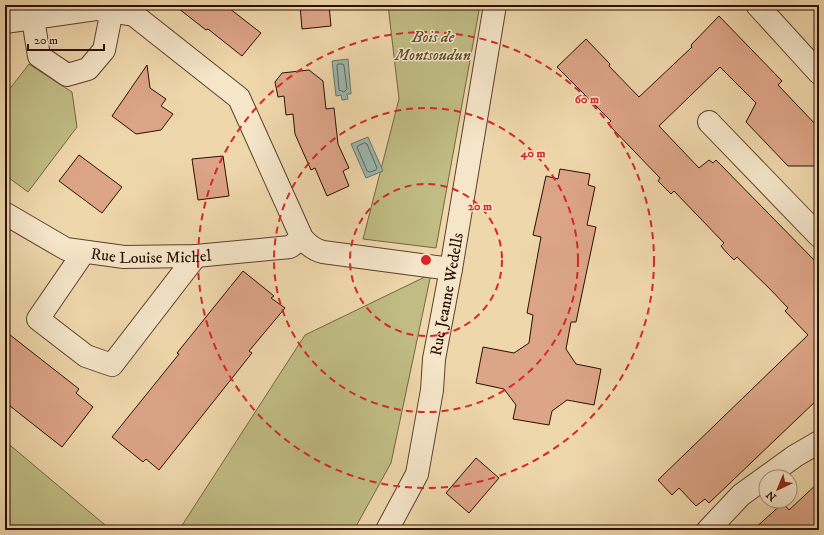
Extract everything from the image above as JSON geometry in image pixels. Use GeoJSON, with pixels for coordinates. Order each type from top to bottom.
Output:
{"type":"FeatureCollection","features":[{"type":"Feature","properties":{"kind":"street","name":"Rue Jeanne Wedells"},"geometry":{"type":"LineString","coordinates":[[387,530],[417,474],[432,390],[434,359],[451,269],[495,5]]}},
{"type":"Feature","properties":{"kind":"street"},"geometry":{"type":"LineString","coordinates":[[757,5],[819,73]]}},
{"type":"Feature","properties":{"kind":"street"},"geometry":{"type":"LineString","coordinates":[[5,22],[112,8],[134,15],[239,98],[302,238],[316,250],[451,269]]}},
{"type":"Feature","properties":{"kind":"street"},"geometry":{"type":"LineString","coordinates":[[33,19],[39,56],[67,75],[88,69],[104,50],[112,8]]}},
{"type":"Feature","properties":{"kind":"street"},"geometry":{"type":"LineString","coordinates":[[709,122],[819,236]]}},
{"type":"Feature","properties":{"kind":"street","name":"Rue Louise Michel"},"geometry":{"type":"LineString","coordinates":[[6,214],[66,249],[124,257],[196,256],[290,247],[302,238]]}},
{"type":"Feature","properties":{"kind":"street"},"geometry":{"type":"LineString","coordinates":[[84,252],[38,319],[86,356],[112,365],[196,256]]}},
{"type":"Feature","properties":{"kind":"street"},"geometry":{"type":"LineString","coordinates":[[708,530],[741,495],[795,456],[819,442]]}},
{"type":"Feature","properties":{"kind":"green space","name":"Bois de Montsoudun"},"geometry":{"type":"Polygon","coordinates":[[[388,5],[480,5],[436,248],[363,239],[399,99],[388,5]]]}},
{"type":"Feature","properties":{"kind":"green space"},"geometry":{"type":"Polygon","coordinates":[[[29,64],[72,92],[77,127],[28,192],[5,175],[5,95],[29,64]]]}},
{"type":"Feature","properties":{"kind":"green space"},"geometry":{"type":"Polygon","coordinates":[[[431,274],[391,463],[354,530],[179,530],[305,335],[431,274]]]}},
{"type":"Feature","properties":{"kind":"green space"},"geometry":{"type":"Polygon","coordinates":[[[5,441],[111,530],[5,530],[5,441]]]}},
{"type":"Feature","properties":{"kind":"water"},"geometry":{"type":"Polygon","coordinates":[[[348,59],[351,94],[347,94],[348,99],[342,100],[341,95],[336,96],[332,61],[348,59]]]}},
{"type":"Feature","properties":{"kind":"water"},"geometry":{"type":"Polygon","coordinates":[[[368,137],[383,171],[366,178],[351,144],[368,137]]]}},
{"type":"Feature","properties":{"kind":"building"},"geometry":{"type":"Polygon","coordinates":[[[174,5],[225,5],[261,33],[242,56],[174,5]]]}},
{"type":"Feature","properties":{"kind":"building"},"geometry":{"type":"Polygon","coordinates":[[[300,5],[329,5],[331,26],[302,29],[300,5]]]}},
{"type":"Feature","properties":{"kind":"building"},"geometry":{"type":"Polygon","coordinates":[[[719,16],[782,81],[778,85],[819,128],[819,166],[788,166],[746,122],[756,103],[720,67],[659,126],[699,168],[709,160],[713,163],[716,160],[819,265],[819,398],[709,503],[705,499],[696,506],[679,488],[672,495],[658,480],[808,335],[785,311],[788,308],[771,290],[737,257],[734,260],[721,246],[724,243],[674,191],[671,194],[658,181],[660,178],[608,124],[611,121],[557,67],[586,39],[610,64],[609,66],[639,97],[692,47],[691,45],[719,16]]]}},
{"type":"Feature","properties":{"kind":"building"},"geometry":{"type":"Polygon","coordinates":[[[147,65],[150,88],[166,99],[161,106],[173,114],[161,130],[136,134],[112,116],[147,65]]]}},
{"type":"Feature","properties":{"kind":"building"},"geometry":{"type":"Polygon","coordinates":[[[309,70],[323,81],[326,109],[334,108],[338,144],[349,168],[343,171],[349,186],[327,196],[315,168],[311,170],[295,134],[293,114],[286,115],[284,96],[278,97],[275,82],[282,73],[309,70]]]}},
{"type":"Feature","properties":{"kind":"building"},"geometry":{"type":"Polygon","coordinates":[[[79,155],[122,187],[102,213],[59,181],[79,155]]]}},
{"type":"Feature","properties":{"kind":"building"},"geometry":{"type":"Polygon","coordinates":[[[223,156],[229,196],[198,200],[192,159],[223,156]]]}},
{"type":"Feature","properties":{"kind":"building"},"geometry":{"type":"Polygon","coordinates":[[[560,169],[590,174],[588,185],[595,187],[587,225],[596,227],[576,322],[571,322],[566,349],[576,364],[601,369],[594,405],[567,400],[552,411],[549,425],[513,419],[516,405],[504,389],[476,383],[483,347],[514,353],[529,343],[533,315],[527,313],[541,237],[533,235],[546,176],[558,179],[560,169]]]}},
{"type":"Feature","properties":{"kind":"building"},"geometry":{"type":"Polygon","coordinates":[[[243,271],[274,296],[271,298],[285,308],[249,351],[252,353],[159,470],[146,459],[143,462],[112,437],[243,271]]]}},
{"type":"Feature","properties":{"kind":"building"},"geometry":{"type":"Polygon","coordinates":[[[5,331],[79,389],[76,393],[93,407],[62,447],[5,402],[5,331]]]}},
{"type":"Feature","properties":{"kind":"building"},"geometry":{"type":"Polygon","coordinates":[[[476,458],[499,478],[469,513],[446,493],[476,458]]]}},
{"type":"Feature","properties":{"kind":"building"},"geometry":{"type":"Polygon","coordinates":[[[819,482],[819,530],[753,530],[776,509],[798,509],[798,502],[819,482]]]}}]}
